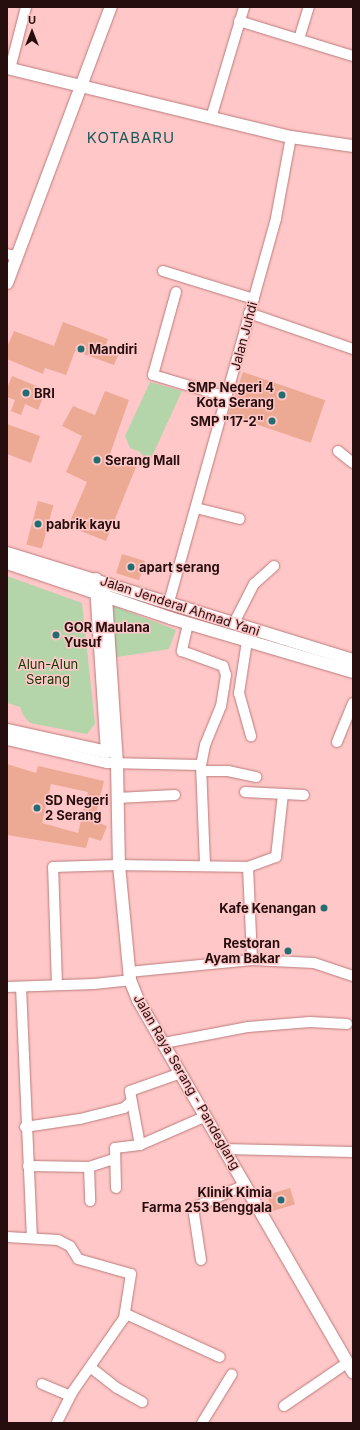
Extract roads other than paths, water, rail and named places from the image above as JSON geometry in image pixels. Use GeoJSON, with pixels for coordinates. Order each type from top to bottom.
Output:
{"type":"FeatureCollection","features":[{"type":"Feature","properties":{"kind":"main road"},"geometry":{"type":"LineString","coordinates":[[7,283],[12,255],[82,88],[111,7]]}},
{"type":"Feature","properties":{"kind":"main road"},"geometry":{"type":"LineString","coordinates":[[8,68],[82,88],[291,137],[353,146]]}},
{"type":"Feature","properties":{"kind":"main road","name":"Jalan Jenderal Ahmad Yani"},"geometry":{"type":"LineString","coordinates":[[7,553],[96,579],[353,660]]}},
{"type":"Feature","properties":{"kind":"main road","name":"Jalan Jenderal Ahmad Yani"},"geometry":{"type":"LineString","coordinates":[[7,563],[101,596],[188,624],[353,672]]}},
{"type":"Feature","properties":{"kind":"main road"},"geometry":{"type":"LineString","coordinates":[[7,730],[48,744],[107,752],[107,690],[101,596],[96,579]]}},
{"type":"Feature","properties":{"kind":"main road"},"geometry":{"type":"LineString","coordinates":[[270,648],[274,636]]}},
{"type":"Feature","properties":{"kind":"main road","name":"Jalan Raya Serang - Pandeglang"},"geometry":{"type":"LineString","coordinates":[[107,690],[117,764],[120,865],[130,976],[164,1043],[350,1368]]}},
{"type":"Feature","properties":{"kind":"street"},"geometry":{"type":"LineString","coordinates":[[8,68],[26,7]]}},
{"type":"Feature","properties":{"kind":"street"},"geometry":{"type":"LineString","coordinates":[[211,118],[244,7]]}},
{"type":"Feature","properties":{"kind":"street"},"geometry":{"type":"LineString","coordinates":[[298,39],[309,7]]}},
{"type":"Feature","properties":{"kind":"street"},"geometry":{"type":"LineString","coordinates":[[239,21],[353,56]]}},
{"type":"Feature","properties":{"kind":"street","name":"Jalan Juhdi"},"geometry":{"type":"LineString","coordinates":[[169,602],[276,218],[291,137]]}},
{"type":"Feature","properties":{"kind":"street"},"geometry":{"type":"LineString","coordinates":[[163,271],[254,299]]}},
{"type":"Feature","properties":{"kind":"street"},"geometry":{"type":"LineString","coordinates":[[176,292],[153,375],[226,397]]}},
{"type":"Feature","properties":{"kind":"street"},"geometry":{"type":"LineString","coordinates":[[249,313],[353,348]]}},
{"type":"Feature","properties":{"kind":"street"},"geometry":{"type":"LineString","coordinates":[[338,450],[353,463]]}},
{"type":"Feature","properties":{"kind":"street"},"geometry":{"type":"LineString","coordinates":[[196,508],[240,519]]}},
{"type":"Feature","properties":{"kind":"street"},"geometry":{"type":"LineString","coordinates":[[234,623],[254,584],[274,566]]}},
{"type":"Feature","properties":{"kind":"street"},"geometry":{"type":"LineString","coordinates":[[188,624],[182,651],[222,666],[226,675],[221,706],[206,740],[201,768],[205,866]]}},
{"type":"Feature","properties":{"kind":"street"},"geometry":{"type":"LineString","coordinates":[[247,641],[239,693],[251,736]]}},
{"type":"Feature","properties":{"kind":"street"},"geometry":{"type":"LineString","coordinates":[[337,742],[353,703]]}},
{"type":"Feature","properties":{"kind":"street"},"geometry":{"type":"LineString","coordinates":[[7,740],[48,744],[117,764],[201,768],[228,771],[256,777]]}},
{"type":"Feature","properties":{"kind":"street"},"geometry":{"type":"LineString","coordinates":[[245,792],[304,796]]}},
{"type":"Feature","properties":{"kind":"street"},"geometry":{"type":"LineString","coordinates":[[57,986],[52,868],[120,865],[248,867],[276,857],[283,794]]}},
{"type":"Feature","properties":{"kind":"street"},"geometry":{"type":"LineString","coordinates":[[117,798],[175,796]]}},
{"type":"Feature","properties":{"kind":"street"},"geometry":{"type":"LineString","coordinates":[[248,867],[252,960]]}},
{"type":"Feature","properties":{"kind":"street"},"geometry":{"type":"LineString","coordinates":[[7,987],[21,988],[57,986],[252,960],[314,963],[353,976]]}},
{"type":"Feature","properties":{"kind":"street"},"geometry":{"type":"LineString","coordinates":[[21,988],[25,1127],[32,1237]]}},
{"type":"Feature","properties":{"kind":"street"},"geometry":{"type":"LineString","coordinates":[[164,1043],[248,1026],[310,1022],[347,1024]]}},
{"type":"Feature","properties":{"kind":"street"},"geometry":{"type":"LineString","coordinates":[[140,1145],[130,1091],[181,1073]]}},
{"type":"Feature","properties":{"kind":"street"},"geometry":{"type":"LineString","coordinates":[[25,1127],[80,1119],[124,1108],[131,1102]]}},
{"type":"Feature","properties":{"kind":"street"},"geometry":{"type":"LineString","coordinates":[[116,1188],[114,1159],[115,1148],[140,1145],[206,1116]]}},
{"type":"Feature","properties":{"kind":"street"},"geometry":{"type":"LineString","coordinates":[[224,1149],[353,1151]]}},
{"type":"Feature","properties":{"kind":"street"},"geometry":{"type":"LineString","coordinates":[[28,1166],[90,1167],[114,1159]]}},
{"type":"Feature","properties":{"kind":"street"},"geometry":{"type":"LineString","coordinates":[[90,1167],[90,1201]]}},
{"type":"Feature","properties":{"kind":"street"},"geometry":{"type":"LineString","coordinates":[[201,1260],[193,1208],[245,1185]]}},
{"type":"Feature","properties":{"kind":"street"},"geometry":{"type":"LineString","coordinates":[[7,1237],[32,1237],[58,1240],[70,1246],[78,1259],[128,1271],[131,1277],[126,1314],[70,1396],[57,1423]]}},
{"type":"Feature","properties":{"kind":"street"},"geometry":{"type":"LineString","coordinates":[[126,1314],[220,1357]]}},
{"type":"Feature","properties":{"kind":"street"},"geometry":{"type":"LineString","coordinates":[[90,1367],[117,1388],[142,1402]]}},
{"type":"Feature","properties":{"kind":"street"},"geometry":{"type":"LineString","coordinates":[[284,1406],[350,1368]]}},
{"type":"Feature","properties":{"kind":"street"},"geometry":{"type":"LineString","coordinates":[[202,1423],[232,1374]]}},
{"type":"Feature","properties":{"kind":"street"},"geometry":{"type":"LineString","coordinates":[[42,1384],[70,1396]]}},
{"type":"Feature","properties":{"kind":"place","name":"Mandiri"},"geometry":{"type":"Point","coordinates":[81,349]}},
{"type":"Feature","properties":{"kind":"place","name":"BRI"},"geometry":{"type":"Point","coordinates":[26,393]}},
{"type":"Feature","properties":{"kind":"place","name":"SMP Negeri 4 Kota Serang"},"geometry":{"type":"Point","coordinates":[282,395]}},
{"type":"Feature","properties":{"kind":"place","name":"SMP \"17-2\""},"geometry":{"type":"Point","coordinates":[272,421]}},
{"type":"Feature","properties":{"kind":"place","name":"Serang Mall"},"geometry":{"type":"Point","coordinates":[97,460]}},
{"type":"Feature","properties":{"kind":"place","name":"pabrik kayu"},"geometry":{"type":"Point","coordinates":[38,524]}},
{"type":"Feature","properties":{"kind":"place","name":"apart serang"},"geometry":{"type":"Point","coordinates":[131,567]}},
{"type":"Feature","properties":{"kind":"place","name":"GOR Maulana Yusuf"},"geometry":{"type":"Point","coordinates":[56,635]}},
{"type":"Feature","properties":{"kind":"place","name":"SD Negeri 2 Serang"},"geometry":{"type":"Point","coordinates":[37,808]}},
{"type":"Feature","properties":{"kind":"place","name":"Kafe Kenangan"},"geometry":{"type":"Point","coordinates":[324,908]}},
{"type":"Feature","properties":{"kind":"place","name":"Restoran Ayam Bakar"},"geometry":{"type":"Point","coordinates":[288,951]}},
{"type":"Feature","properties":{"kind":"place","name":"Klinik Kimia Farma 253 Benggala"},"geometry":{"type":"Point","coordinates":[281,1200]}},
{"type":"Feature","properties":{"kind":"district","name":"KOTABARU"},"geometry":{"type":"Point","coordinates":[131,138]}},
{"type":"Feature","properties":{"kind":"park label","name":"Alun-Alun Serang"},"geometry":{"type":"Point","coordinates":[48,672]}}]}
